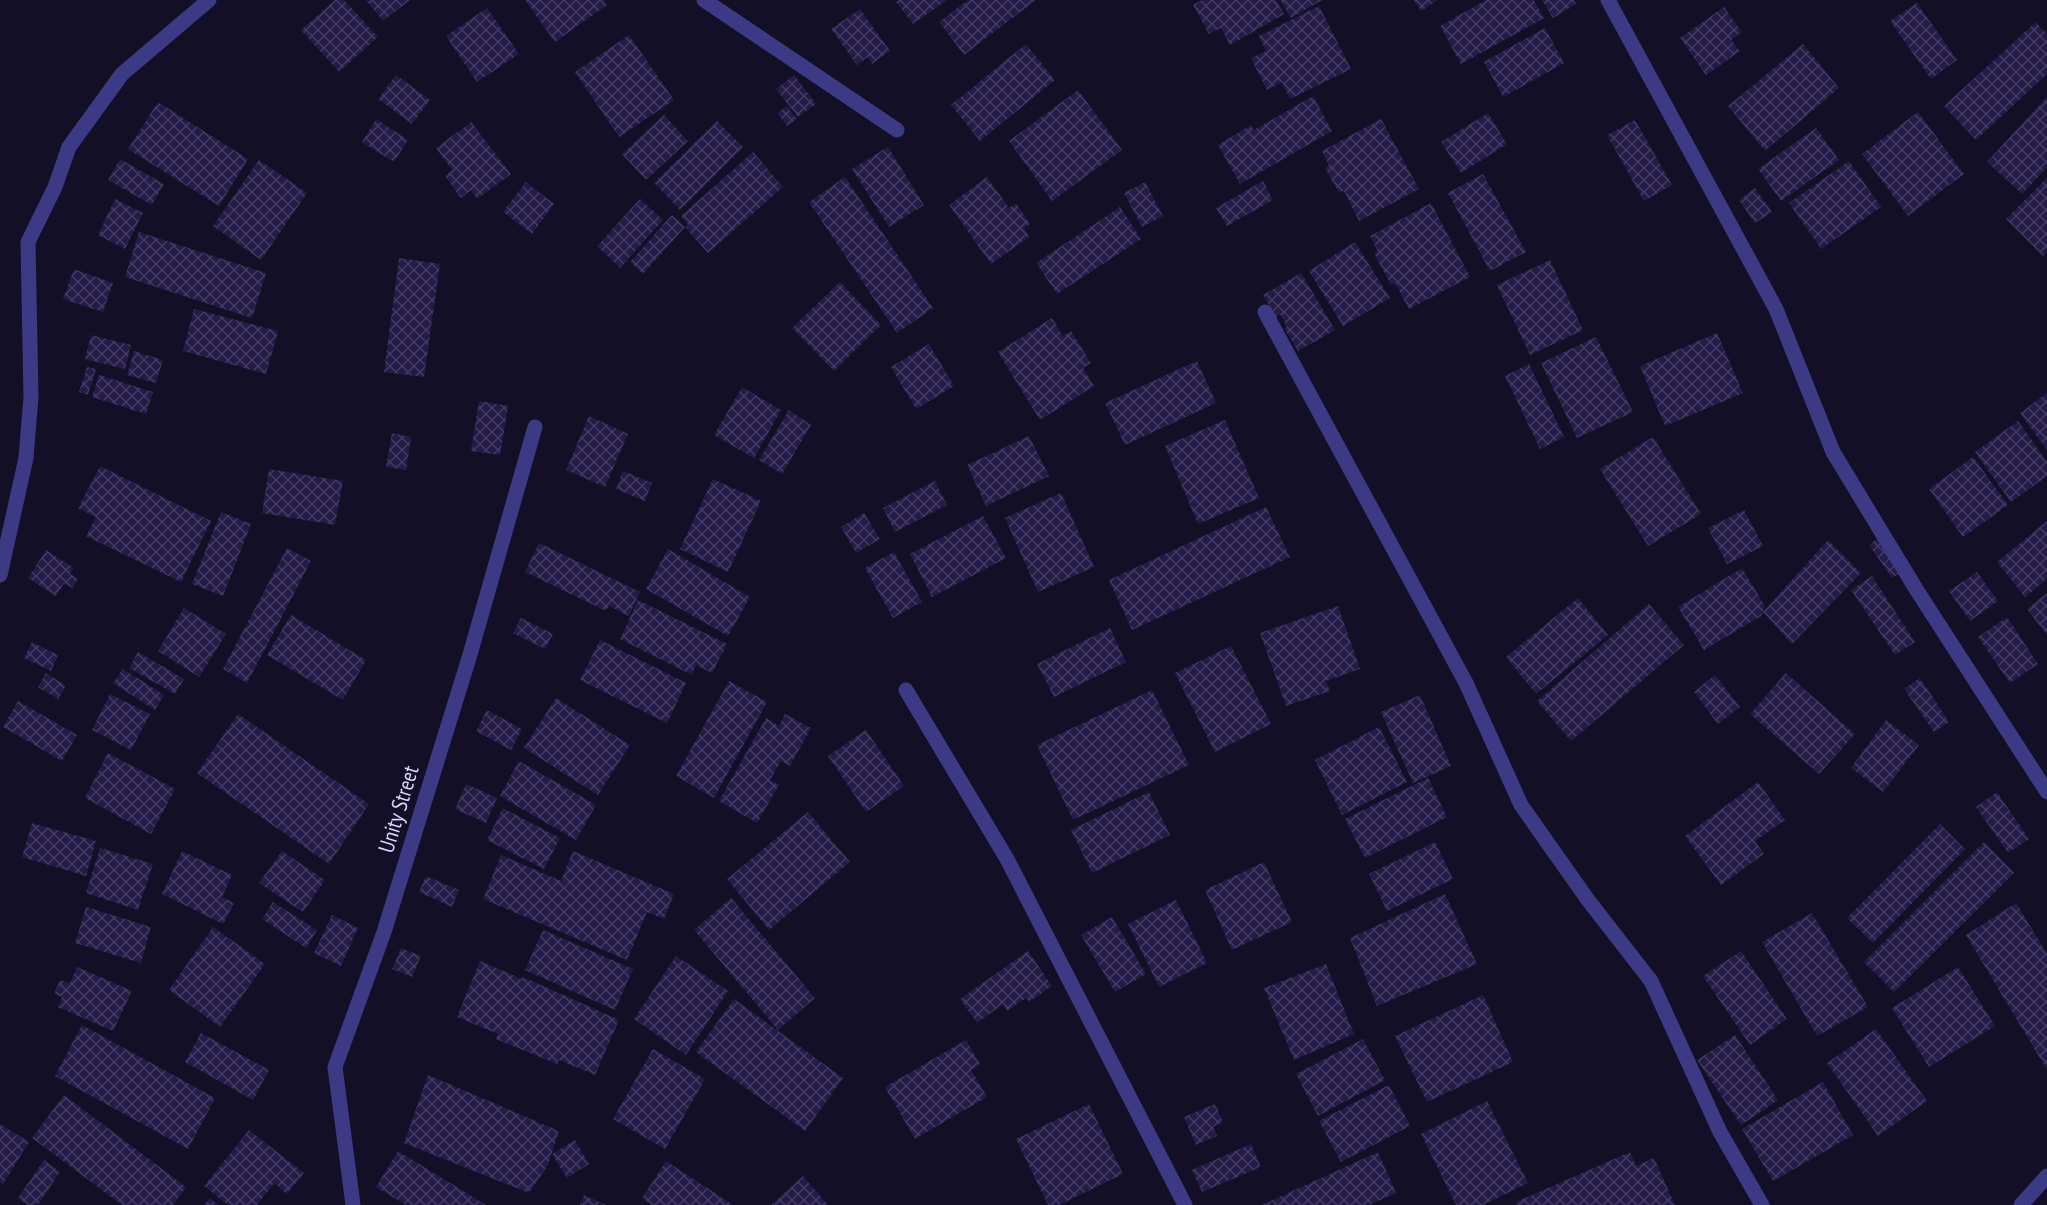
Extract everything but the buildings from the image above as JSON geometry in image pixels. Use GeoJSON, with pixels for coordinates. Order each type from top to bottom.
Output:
{"type":"FeatureCollection","features":[{"type":"Feature","properties":{"kind":"street"},"geometry":{"type":"LineString","coordinates":[[0,575],[26,458],[31,397],[28,242],[55,187],[69,147],[122,74],[209,0]]}},
{"type":"Feature","properties":{"kind":"street"},"geometry":{"type":"LineString","coordinates":[[704,0],[897,130]]}},
{"type":"Feature","properties":{"kind":"street"},"geometry":{"type":"LineString","coordinates":[[1608,0],[1776,309],[1833,452],[1916,589],[2047,792]]}},
{"type":"Feature","properties":{"kind":"street"},"geometry":{"type":"LineString","coordinates":[[1265,312],[1466,683],[1521,805],[1588,900],[1650,981],[1720,1132],[1762,1205]]}},
{"type":"Feature","properties":{"kind":"street","name":"Unity Street"},"geometry":{"type":"LineString","coordinates":[[353,1205],[335,1067],[384,932],[469,658],[535,427]]}},
{"type":"Feature","properties":{"kind":"street"},"geometry":{"type":"LineString","coordinates":[[906,690],[1007,859],[1185,1205]]}},
{"type":"Feature","properties":{"kind":"street"},"geometry":{"type":"LineString","coordinates":[[2021,1205],[2047,1176]]}}]}
